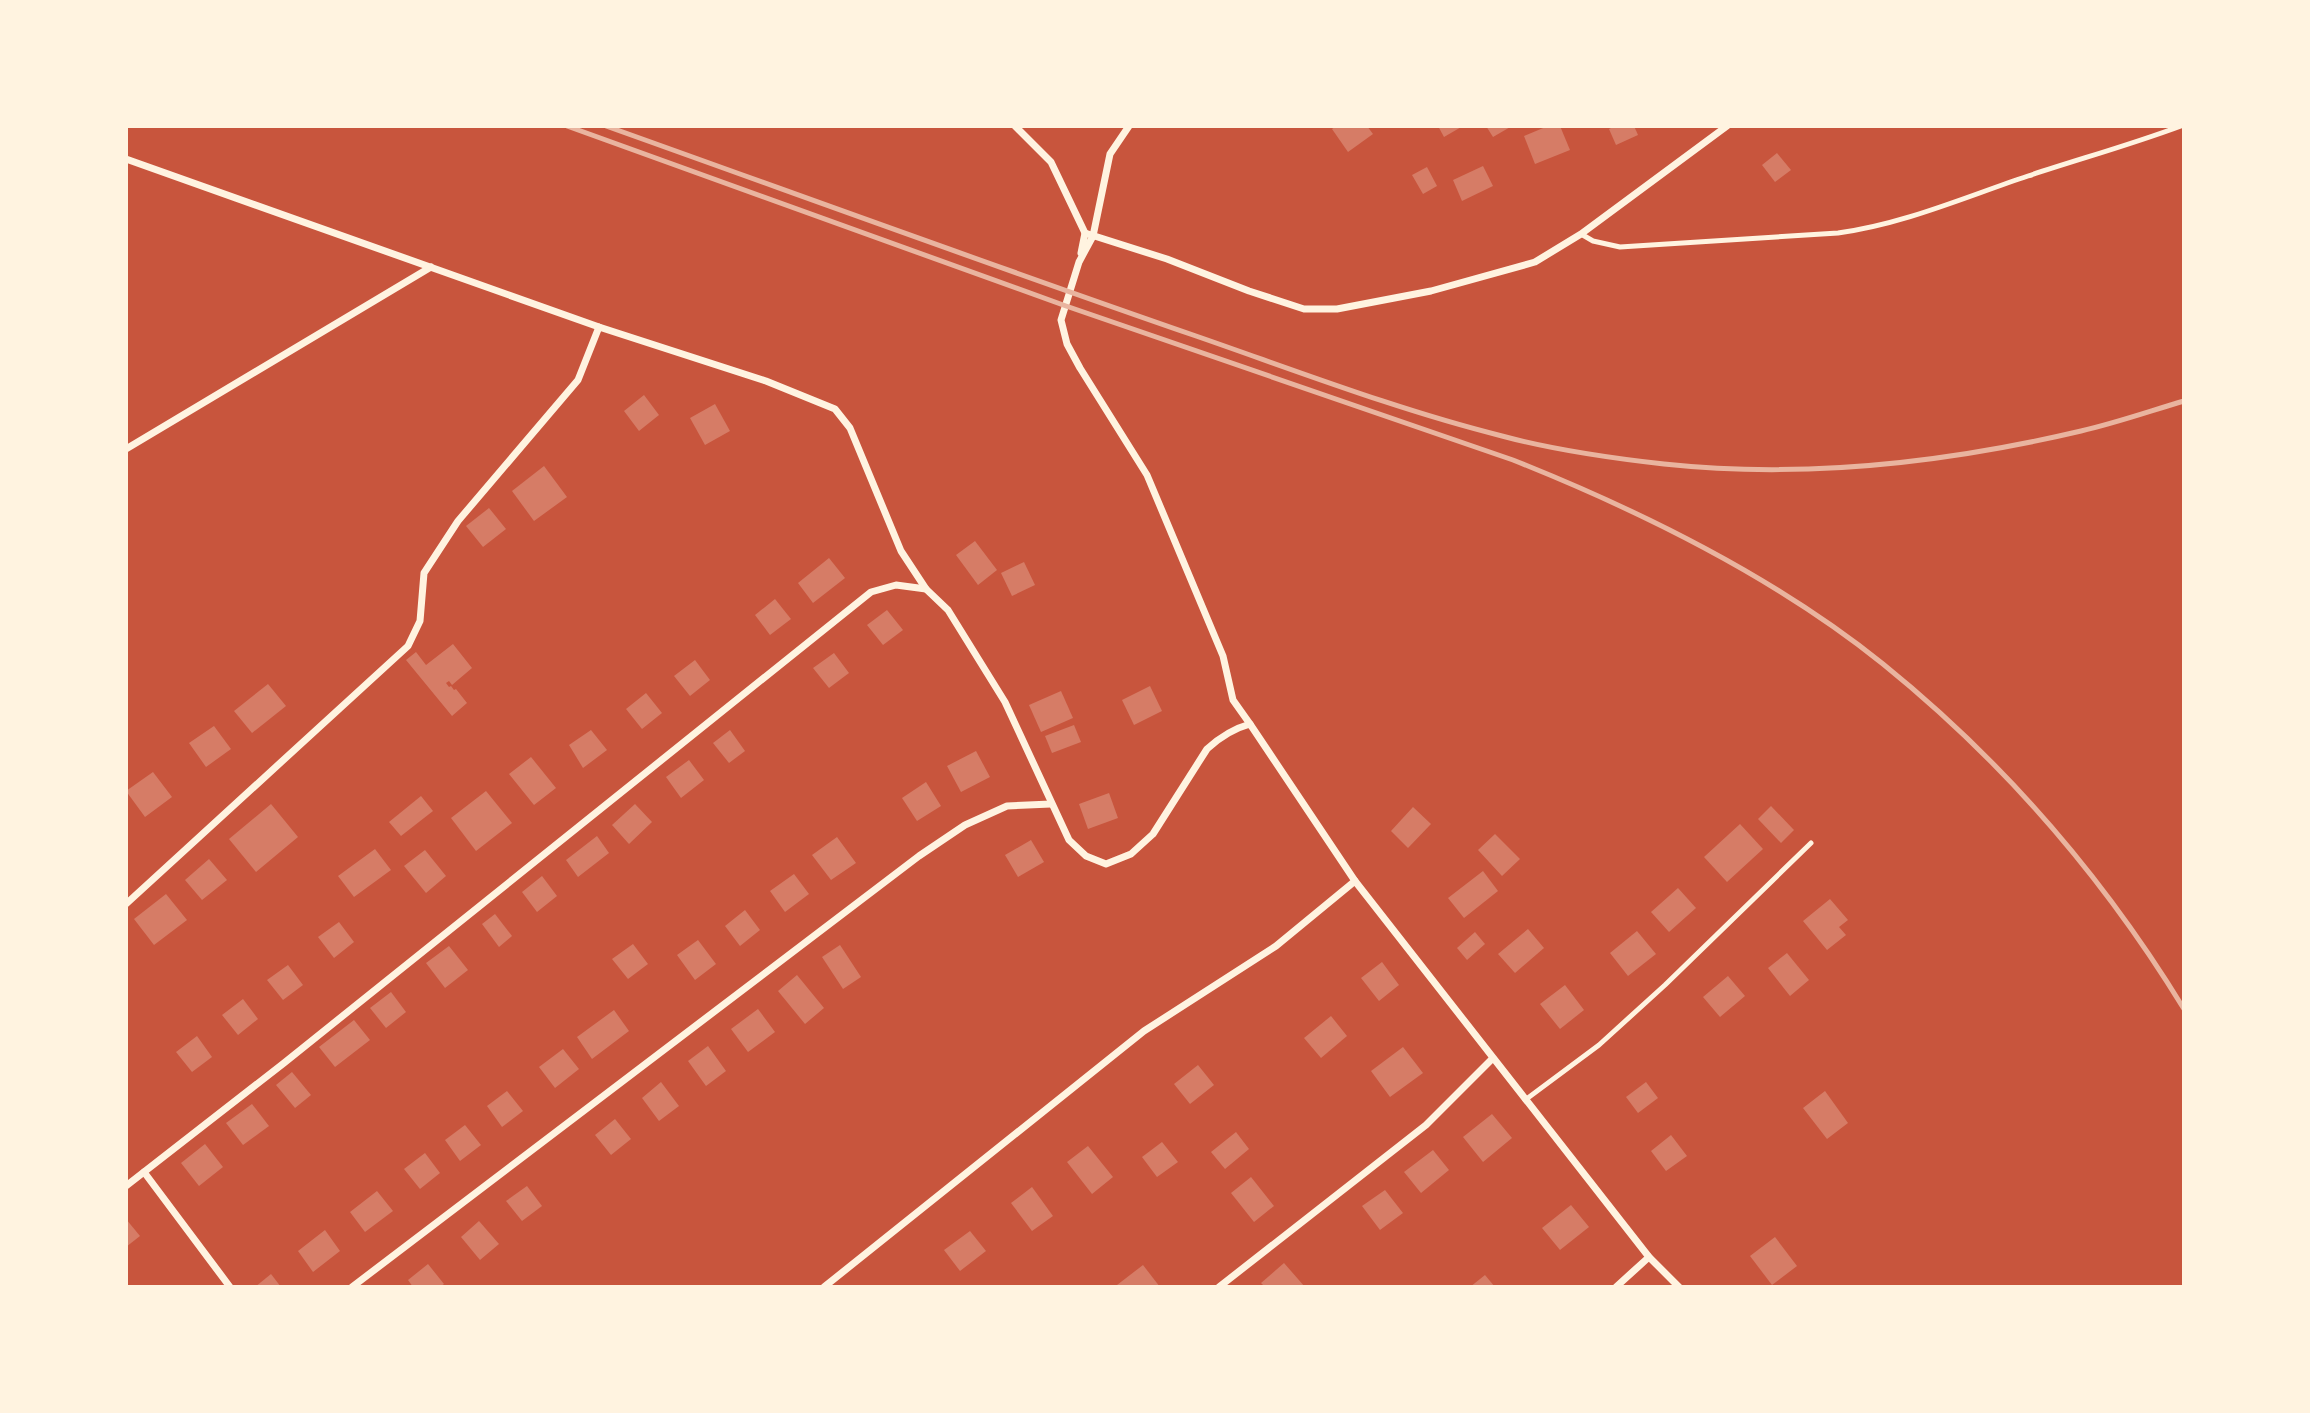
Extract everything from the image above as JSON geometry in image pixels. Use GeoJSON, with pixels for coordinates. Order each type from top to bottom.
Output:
{"type":"FeatureCollection","features":[{"type":"Feature","properties":{"kind":"street"},"geometry":{"type":"LineString","coordinates":[[1015,126],[1051,162],[1084,233],[1079,261],[1060,320],[1067,344],[1146,475],[1223,656],[1233,700],[1355,881],[1648,1257],[1679,1287]]}},
{"type":"Feature","properties":{"kind":"street"},"geometry":{"type":"LineString","coordinates":[[1079,261],[1093,236],[1110,153],[1129,126]]}},
{"type":"Feature","properties":{"kind":"street"},"geometry":{"type":"LineString","coordinates":[[1084,233],[1167,259],[1304,309],[1337,309],[1431,291],[1535,262],[1581,234],[1727,126]]}},
{"type":"Feature","properties":{"kind":"street"},"geometry":{"type":"LineString","coordinates":[[126,159],[599,327],[766,382],[835,409],[850,428],[901,551],[926,589],[948,610],[1005,702],[1069,840],[1086,856],[1106,864],[1131,854],[1153,834],[1212,744],[1235,728],[1250,724]]}},
{"type":"Feature","properties":{"kind":"street"},"geometry":{"type":"LineString","coordinates":[[126,449],[430,267]]}},
{"type":"Feature","properties":{"kind":"street"},"geometry":{"type":"LineString","coordinates":[[126,904],[408,646],[420,621],[424,573],[458,521],[578,380],[599,327]]}},
{"type":"Feature","properties":{"kind":"street"},"geometry":{"type":"LineString","coordinates":[[126,1186],[295,1054],[871,592],[896,585],[926,589]]}},
{"type":"Feature","properties":{"kind":"street"},"geometry":{"type":"LineString","coordinates":[[352,1287],[919,856],[965,825],[1007,806],[1051,804]]}},
{"type":"Feature","properties":{"kind":"street"},"geometry":{"type":"LineString","coordinates":[[824,1287],[1144,1031],[1276,946],[1355,881]]}},
{"type":"Feature","properties":{"kind":"street"},"geometry":{"type":"LineString","coordinates":[[1219,1287],[1426,1125],[1492,1059]]}},
{"type":"Feature","properties":{"kind":"street"},"geometry":{"type":"LineString","coordinates":[[144,1172],[230,1287]]}},
{"type":"Feature","properties":{"kind":"street"},"geometry":{"type":"LineString","coordinates":[[1616,1287],[1648,1257]]}},
{"type":"Feature","properties":{"kind":"lane"},"geometry":{"type":"LineString","coordinates":[[1581,234],[1593,241],[1620,247],[1838,233],[1863,229],[1945,206],[2181,126]]}},
{"type":"Feature","properties":{"kind":"lane"},"geometry":{"type":"LineString","coordinates":[[1525,1100],[1599,1045],[1811,843]]}},
{"type":"Feature","properties":{"kind":"building"},"geometry":{"type":"Polygon","coordinates":[[[1336,126],[1367,126],[1373,134],[1348,152],[1332,129],[1336,126]]]}},
{"type":"Feature","properties":{"kind":"building"},"geometry":{"type":"Polygon","coordinates":[[[1438,126],[1463,126],[1444,137],[1438,126]]]}},
{"type":"Feature","properties":{"kind":"building"},"geometry":{"type":"Polygon","coordinates":[[[1486,126],[1512,126],[1493,137],[1486,126]]]}},
{"type":"Feature","properties":{"kind":"building"},"geometry":{"type":"Polygon","coordinates":[[[1548,126],[1560,126],[1570,150],[1535,164],[1524,136],[1548,126]]]}},
{"type":"Feature","properties":{"kind":"building"},"geometry":{"type":"Polygon","coordinates":[[[1615,126],[1634,126],[1638,135],[1616,145],[1609,129],[1615,126]]]}},
{"type":"Feature","properties":{"kind":"building"},"geometry":{"type":"Polygon","coordinates":[[[1777,153],[1791,170],[1775,182],[1762,165],[1777,153]]]}},
{"type":"Feature","properties":{"kind":"building"},"geometry":{"type":"Polygon","coordinates":[[[1483,166],[1493,186],[1462,201],[1453,180],[1483,166]]]}},
{"type":"Feature","properties":{"kind":"building"},"geometry":{"type":"Polygon","coordinates":[[[1427,167],[1437,186],[1423,194],[1412,175],[1427,167]]]}},
{"type":"Feature","properties":{"kind":"building"},"geometry":{"type":"Polygon","coordinates":[[[644,395],[659,415],[639,431],[624,411],[644,395]]]}},
{"type":"Feature","properties":{"kind":"building"},"geometry":{"type":"Polygon","coordinates":[[[715,404],[730,431],[705,445],[690,418],[715,404]]]}},
{"type":"Feature","properties":{"kind":"building"},"geometry":{"type":"Polygon","coordinates":[[[544,466],[567,497],[534,521],[512,491],[544,466]]]}},
{"type":"Feature","properties":{"kind":"building"},"geometry":{"type":"Polygon","coordinates":[[[489,508],[506,529],[483,547],[466,526],[489,508]]]}},
{"type":"Feature","properties":{"kind":"building"},"geometry":{"type":"Polygon","coordinates":[[[975,541],[997,570],[978,585],[956,555],[975,541]]]}},
{"type":"Feature","properties":{"kind":"building"},"geometry":{"type":"Polygon","coordinates":[[[829,558],[845,578],[813,603],[798,583],[829,558]]]}},
{"type":"Feature","properties":{"kind":"building"},"geometry":{"type":"Polygon","coordinates":[[[1024,562],[1035,585],[1012,596],[1001,573],[1024,562]]]}},
{"type":"Feature","properties":{"kind":"building"},"geometry":{"type":"Polygon","coordinates":[[[775,599],[791,619],[770,635],[755,615],[775,599]]]}},
{"type":"Feature","properties":{"kind":"building"},"geometry":{"type":"Polygon","coordinates":[[[887,610],[903,630],[883,645],[867,625],[887,610]]]}},
{"type":"Feature","properties":{"kind":"building"},"geometry":{"type":"Polygon","coordinates":[[[453,644],[472,668],[452,685],[449,681],[446,683],[456,689],[467,703],[452,716],[406,660],[416,652],[426,665],[453,644]]]}},
{"type":"Feature","properties":{"kind":"building"},"geometry":{"type":"Polygon","coordinates":[[[834,653],[849,673],[829,688],[813,668],[834,653]]]}},
{"type":"Feature","properties":{"kind":"building"},"geometry":{"type":"Polygon","coordinates":[[[695,660],[710,680],[690,696],[674,676],[695,660]]]}},
{"type":"Feature","properties":{"kind":"building"},"geometry":{"type":"Polygon","coordinates":[[[268,684],[286,706],[252,733],[234,711],[268,684]]]}},
{"type":"Feature","properties":{"kind":"building"},"geometry":{"type":"Polygon","coordinates":[[[1150,686],[1162,711],[1134,725],[1122,700],[1150,686]]]}},
{"type":"Feature","properties":{"kind":"building"},"geometry":{"type":"Polygon","coordinates":[[[1061,691],[1073,718],[1041,732],[1029,705],[1061,691]]]}},
{"type":"Feature","properties":{"kind":"building"},"geometry":{"type":"Polygon","coordinates":[[[646,693],[662,713],[642,729],[626,709],[646,693]]]}},
{"type":"Feature","properties":{"kind":"building"},"geometry":{"type":"Polygon","coordinates":[[[1074,725],[1081,742],[1052,753],[1045,736],[1074,725]]]}},
{"type":"Feature","properties":{"kind":"building"},"geometry":{"type":"Polygon","coordinates":[[[214,726],[231,749],[206,767],[189,743],[214,726]]]}},
{"type":"Feature","properties":{"kind":"building"},"geometry":{"type":"Polygon","coordinates":[[[591,730],[607,750],[583,768],[569,745],[591,730]]]}},
{"type":"Feature","properties":{"kind":"building"},"geometry":{"type":"Polygon","coordinates":[[[730,730],[745,751],[729,763],[713,743],[730,730]]]}},
{"type":"Feature","properties":{"kind":"building"},"geometry":{"type":"Polygon","coordinates":[[[976,751],[990,777],[961,792],[947,766],[976,751]]]}},
{"type":"Feature","properties":{"kind":"building"},"geometry":{"type":"Polygon","coordinates":[[[531,757],[556,788],[534,805],[509,774],[531,757]]]}},
{"type":"Feature","properties":{"kind":"building"},"geometry":{"type":"Polygon","coordinates":[[[689,760],[704,780],[681,798],[666,777],[689,760]]]}},
{"type":"Feature","properties":{"kind":"building"},"geometry":{"type":"Polygon","coordinates":[[[153,772],[172,797],[145,817],[126,791],[153,772]]]}},
{"type":"Feature","properties":{"kind":"building"},"geometry":{"type":"Polygon","coordinates":[[[926,782],[941,806],[917,821],[902,798],[926,782]]]}},
{"type":"Feature","properties":{"kind":"building"},"geometry":{"type":"Polygon","coordinates":[[[486,791],[512,823],[476,851],[451,818],[486,791]]]}},
{"type":"Feature","properties":{"kind":"building"},"geometry":{"type":"Polygon","coordinates":[[[1109,793],[1118,818],[1088,829],[1079,804],[1109,793]]]}},
{"type":"Feature","properties":{"kind":"building"},"geometry":{"type":"Polygon","coordinates":[[[421,796],[433,811],[401,836],[389,822],[421,796]]]}},
{"type":"Feature","properties":{"kind":"building"},"geometry":{"type":"Polygon","coordinates":[[[271,804],[298,837],[256,872],[229,839],[271,804]]]}},
{"type":"Feature","properties":{"kind":"building"},"geometry":{"type":"Polygon","coordinates":[[[635,804],[652,822],[629,844],[612,825],[635,804]]]}},
{"type":"Feature","properties":{"kind":"building"},"geometry":{"type":"Polygon","coordinates":[[[1771,806],[1794,830],[1781,843],[1758,819],[1771,806]]]}},
{"type":"Feature","properties":{"kind":"building"},"geometry":{"type":"Polygon","coordinates":[[[1413,807],[1431,824],[1408,848],[1391,831],[1413,807]]]}},
{"type":"Feature","properties":{"kind":"building"},"geometry":{"type":"Polygon","coordinates":[[[1740,824],[1763,849],[1727,882],[1704,857],[1740,824]]]}},
{"type":"Feature","properties":{"kind":"building"},"geometry":{"type":"Polygon","coordinates":[[[1495,834],[1520,859],[1502,876],[1478,850],[1495,834]]]}},
{"type":"Feature","properties":{"kind":"building"},"geometry":{"type":"Polygon","coordinates":[[[597,836],[609,853],[578,877],[566,860],[597,836]]]}},
{"type":"Feature","properties":{"kind":"building"},"geometry":{"type":"Polygon","coordinates":[[[837,837],[856,863],[831,880],[812,855],[837,837]]]}},
{"type":"Feature","properties":{"kind":"building"},"geometry":{"type":"Polygon","coordinates":[[[1031,840],[1044,862],[1018,877],[1005,855],[1031,840]]]}},
{"type":"Feature","properties":{"kind":"building"},"geometry":{"type":"Polygon","coordinates":[[[375,849],[391,870],[354,897],[338,876],[375,849]]]}},
{"type":"Feature","properties":{"kind":"building"},"geometry":{"type":"Polygon","coordinates":[[[425,850],[446,876],[426,893],[404,866],[425,850]]]}},
{"type":"Feature","properties":{"kind":"building"},"geometry":{"type":"Polygon","coordinates":[[[209,859],[227,880],[202,900],[185,880],[209,859]]]}},
{"type":"Feature","properties":{"kind":"building"},"geometry":{"type":"Polygon","coordinates":[[[1483,871],[1498,891],[1464,918],[1448,898],[1483,871]]]}},
{"type":"Feature","properties":{"kind":"building"},"geometry":{"type":"Polygon","coordinates":[[[794,874],[809,894],[785,912],[770,891],[794,874]]]}},
{"type":"Feature","properties":{"kind":"building"},"geometry":{"type":"Polygon","coordinates":[[[542,876],[557,896],[537,912],[522,892],[542,876]]]}},
{"type":"Feature","properties":{"kind":"building"},"geometry":{"type":"Polygon","coordinates":[[[1678,888],[1696,908],[1669,932],[1651,912],[1678,888]]]}},
{"type":"Feature","properties":{"kind":"building"},"geometry":{"type":"Polygon","coordinates":[[[166,894],[187,920],[154,945],[134,919],[166,894]]]}},
{"type":"Feature","properties":{"kind":"building"},"geometry":{"type":"Polygon","coordinates":[[[1830,899],[1848,920],[1839,927],[1846,935],[1827,950],[1803,921],[1830,899]]]}},
{"type":"Feature","properties":{"kind":"building"},"geometry":{"type":"Polygon","coordinates":[[[745,910],[760,930],[740,946],[725,926],[745,910]]]}},
{"type":"Feature","properties":{"kind":"building"},"geometry":{"type":"Polygon","coordinates":[[[495,914],[512,936],[499,947],[482,924],[495,914]]]}},
{"type":"Feature","properties":{"kind":"building"},"geometry":{"type":"Polygon","coordinates":[[[339,922],[354,942],[334,958],[318,937],[339,922]]]}},
{"type":"Feature","properties":{"kind":"building"},"geometry":{"type":"Polygon","coordinates":[[[1528,929],[1544,948],[1515,973],[1498,954],[1528,929]]]}},
{"type":"Feature","properties":{"kind":"building"},"geometry":{"type":"Polygon","coordinates":[[[1637,931],[1656,954],[1628,976],[1610,953],[1637,931]]]}},
{"type":"Feature","properties":{"kind":"building"},"geometry":{"type":"Polygon","coordinates":[[[1475,932],[1485,944],[1467,960],[1457,948],[1475,932]]]}},
{"type":"Feature","properties":{"kind":"building"},"geometry":{"type":"Polygon","coordinates":[[[698,940],[716,964],[695,980],[677,955],[698,940]]]}},
{"type":"Feature","properties":{"kind":"building"},"geometry":{"type":"Polygon","coordinates":[[[633,944],[648,964],[628,979],[612,959],[633,944]]]}},
{"type":"Feature","properties":{"kind":"building"},"geometry":{"type":"Polygon","coordinates":[[[840,945],[861,977],[843,989],[822,957],[840,945]]]}},
{"type":"Feature","properties":{"kind":"building"},"geometry":{"type":"Polygon","coordinates":[[[449,946],[468,970],[445,988],[426,963],[449,946]]]}},
{"type":"Feature","properties":{"kind":"building"},"geometry":{"type":"Polygon","coordinates":[[[1787,953],[1809,980],[1790,996],[1768,968],[1787,953]]]}},
{"type":"Feature","properties":{"kind":"building"},"geometry":{"type":"Polygon","coordinates":[[[1382,962],[1399,985],[1379,1001],[1361,978],[1382,962]]]}},
{"type":"Feature","properties":{"kind":"building"},"geometry":{"type":"Polygon","coordinates":[[[288,965],[303,985],[283,1000],[267,980],[288,965]]]}},
{"type":"Feature","properties":{"kind":"building"},"geometry":{"type":"Polygon","coordinates":[[[797,975],[824,1008],[805,1024],[778,991],[797,975]]]}},
{"type":"Feature","properties":{"kind":"building"},"geometry":{"type":"Polygon","coordinates":[[[1728,976],[1745,996],[1720,1017],[1703,997],[1728,976]]]}},
{"type":"Feature","properties":{"kind":"building"},"geometry":{"type":"Polygon","coordinates":[[[1565,985],[1584,1010],[1560,1029],[1540,1004],[1565,985]]]}},
{"type":"Feature","properties":{"kind":"building"},"geometry":{"type":"Polygon","coordinates":[[[391,992],[406,1012],[386,1028],[370,1008],[391,992]]]}},
{"type":"Feature","properties":{"kind":"building"},"geometry":{"type":"Polygon","coordinates":[[[243,999],[258,1019],[238,1035],[222,1015],[243,999]]]}},
{"type":"Feature","properties":{"kind":"building"},"geometry":{"type":"Polygon","coordinates":[[[758,1009],[775,1032],[748,1052],[731,1029],[758,1009]]]}},
{"type":"Feature","properties":{"kind":"building"},"geometry":{"type":"Polygon","coordinates":[[[614,1010],[629,1031],[592,1059],[577,1037],[614,1010]]]}},
{"type":"Feature","properties":{"kind":"building"},"geometry":{"type":"Polygon","coordinates":[[[1331,1016],[1347,1036],[1321,1058],[1304,1038],[1331,1016]]]}},
{"type":"Feature","properties":{"kind":"building"},"geometry":{"type":"Polygon","coordinates":[[[354,1020],[370,1040],[335,1067],[319,1047],[354,1020]]]}},
{"type":"Feature","properties":{"kind":"building"},"geometry":{"type":"Polygon","coordinates":[[[197,1036],[212,1057],[192,1072],[176,1052],[197,1036]]]}},
{"type":"Feature","properties":{"kind":"building"},"geometry":{"type":"Polygon","coordinates":[[[708,1046],[726,1071],[706,1086],[688,1061],[708,1046]]]}},
{"type":"Feature","properties":{"kind":"building"},"geometry":{"type":"Polygon","coordinates":[[[1403,1047],[1423,1073],[1390,1097],[1371,1071],[1403,1047]]]}},
{"type":"Feature","properties":{"kind":"building"},"geometry":{"type":"Polygon","coordinates":[[[563,1049],[579,1069],[555,1088],[539,1067],[563,1049]]]}},
{"type":"Feature","properties":{"kind":"building"},"geometry":{"type":"Polygon","coordinates":[[[1198,1065],[1214,1085],[1190,1104],[1174,1084],[1198,1065]]]}},
{"type":"Feature","properties":{"kind":"building"},"geometry":{"type":"Polygon","coordinates":[[[292,1072],[311,1095],[295,1108],[276,1085],[292,1072]]]}},
{"type":"Feature","properties":{"kind":"building"},"geometry":{"type":"Polygon","coordinates":[[[661,1082],[679,1106],[659,1121],[642,1098],[661,1082]]]}},
{"type":"Feature","properties":{"kind":"building"},"geometry":{"type":"Polygon","coordinates":[[[1646,1082],[1658,1098],[1638,1113],[1626,1097],[1646,1082]]]}},
{"type":"Feature","properties":{"kind":"building"},"geometry":{"type":"Polygon","coordinates":[[[507,1091],[523,1111],[502,1127],[487,1106],[507,1091]]]}},
{"type":"Feature","properties":{"kind":"building"},"geometry":{"type":"Polygon","coordinates":[[[1825,1091],[1848,1123],[1827,1139],[1803,1108],[1825,1091]]]}},
{"type":"Feature","properties":{"kind":"building"},"geometry":{"type":"Polygon","coordinates":[[[252,1104],[269,1126],[243,1145],[226,1123],[252,1104]]]}},
{"type":"Feature","properties":{"kind":"building"},"geometry":{"type":"Polygon","coordinates":[[[1492,1114],[1512,1138],[1483,1162],[1463,1137],[1492,1114]]]}},
{"type":"Feature","properties":{"kind":"building"},"geometry":{"type":"Polygon","coordinates":[[[615,1119],[631,1139],[611,1155],[595,1135],[615,1119]]]}},
{"type":"Feature","properties":{"kind":"building"},"geometry":{"type":"Polygon","coordinates":[[[465,1125],[481,1145],[460,1161],[445,1140],[465,1125]]]}},
{"type":"Feature","properties":{"kind":"building"},"geometry":{"type":"Polygon","coordinates":[[[1236,1132],[1249,1149],[1225,1169],[1211,1152],[1236,1132]]]}},
{"type":"Feature","properties":{"kind":"building"},"geometry":{"type":"Polygon","coordinates":[[[1671,1135],[1687,1156],[1666,1171],[1651,1151],[1671,1135]]]}},
{"type":"Feature","properties":{"kind":"building"},"geometry":{"type":"Polygon","coordinates":[[[1162,1142],[1178,1162],[1157,1177],[1142,1157],[1162,1142]]]}},
{"type":"Feature","properties":{"kind":"building"},"geometry":{"type":"Polygon","coordinates":[[[205,1144],[223,1167],[199,1186],[181,1163],[205,1144]]]}},
{"type":"Feature","properties":{"kind":"building"},"geometry":{"type":"Polygon","coordinates":[[[1088,1146],[1113,1177],[1092,1194],[1067,1162],[1088,1146]]]}},
{"type":"Feature","properties":{"kind":"building"},"geometry":{"type":"Polygon","coordinates":[[[1433,1150],[1449,1170],[1421,1193],[1404,1172],[1433,1150]]]}},
{"type":"Feature","properties":{"kind":"building"},"geometry":{"type":"Polygon","coordinates":[[[425,1153],[440,1173],[420,1189],[404,1169],[425,1153]]]}},
{"type":"Feature","properties":{"kind":"building"},"geometry":{"type":"Polygon","coordinates":[[[1251,1177],[1274,1206],[1254,1222],[1231,1193],[1251,1177]]]}},
{"type":"Feature","properties":{"kind":"building"},"geometry":{"type":"Polygon","coordinates":[[[527,1186],[542,1206],[522,1221],[506,1201],[527,1186]]]}},
{"type":"Feature","properties":{"kind":"building"},"geometry":{"type":"Polygon","coordinates":[[[1032,1187],[1053,1216],[1032,1231],[1011,1203],[1032,1187]]]}},
{"type":"Feature","properties":{"kind":"building"},"geometry":{"type":"Polygon","coordinates":[[[1385,1190],[1403,1213],[1380,1230],[1362,1206],[1385,1190]]]}},
{"type":"Feature","properties":{"kind":"building"},"geometry":{"type":"Polygon","coordinates":[[[377,1191],[393,1211],[365,1232],[350,1212],[377,1191]]]}},
{"type":"Feature","properties":{"kind":"building"},"geometry":{"type":"Polygon","coordinates":[[[1571,1205],[1589,1227],[1560,1250],[1542,1228],[1571,1205]]]}},
{"type":"Feature","properties":{"kind":"building"},"geometry":{"type":"Polygon","coordinates":[[[126,1219],[140,1236],[126,1247],[126,1219]]]}},
{"type":"Feature","properties":{"kind":"building"},"geometry":{"type":"Polygon","coordinates":[[[479,1221],[499,1244],[480,1260],[461,1237],[479,1221]]]}},
{"type":"Feature","properties":{"kind":"building"},"geometry":{"type":"Polygon","coordinates":[[[325,1230],[340,1251],[313,1272],[298,1251],[325,1230]]]}},
{"type":"Feature","properties":{"kind":"building"},"geometry":{"type":"Polygon","coordinates":[[[970,1231],[986,1251],[960,1271],[944,1250],[970,1231]]]}},
{"type":"Feature","properties":{"kind":"building"},"geometry":{"type":"Polygon","coordinates":[[[1775,1237],[1797,1266],[1772,1285],[1750,1256],[1775,1237]]]}},
{"type":"Feature","properties":{"kind":"building"},"geometry":{"type":"Polygon","coordinates":[[[1284,1263],[1305,1287],[1265,1287],[1261,1283],[1284,1263]]]}},
{"type":"Feature","properties":{"kind":"building"},"geometry":{"type":"Polygon","coordinates":[[[428,1264],[444,1284],[440,1287],[413,1287],[408,1280],[428,1264]]]}},
{"type":"Feature","properties":{"kind":"building"},"geometry":{"type":"Polygon","coordinates":[[[1143,1265],[1160,1287],[1118,1287],[1117,1285],[1143,1265]]]}},
{"type":"Feature","properties":{"kind":"building"},"geometry":{"type":"Polygon","coordinates":[[[271,1274],[281,1287],[255,1287],[271,1274]]]}},
{"type":"Feature","properties":{"kind":"building"},"geometry":{"type":"Polygon","coordinates":[[[1485,1275],[1495,1287],[1470,1287],[1485,1275]]]}},
{"type":"Feature","properties":{"kind":"railway"},"geometry":{"type":"LineString","coordinates":[[567,126],[1066,306],[1513,460],[1610,501],[1706,548],[1841,632],[1927,701],[1969,740],[2010,781],[2085,868],[2120,913],[2184,1009]]}},
{"type":"Feature","properties":{"kind":"railway"},"geometry":{"type":"LineString","coordinates":[[606,126],[1348,389],[1463,426],[1582,453],[1717,468],[1822,469],[1874,465],[1978,452],[2030,442],[2094,428],[2184,401]]}}]}
